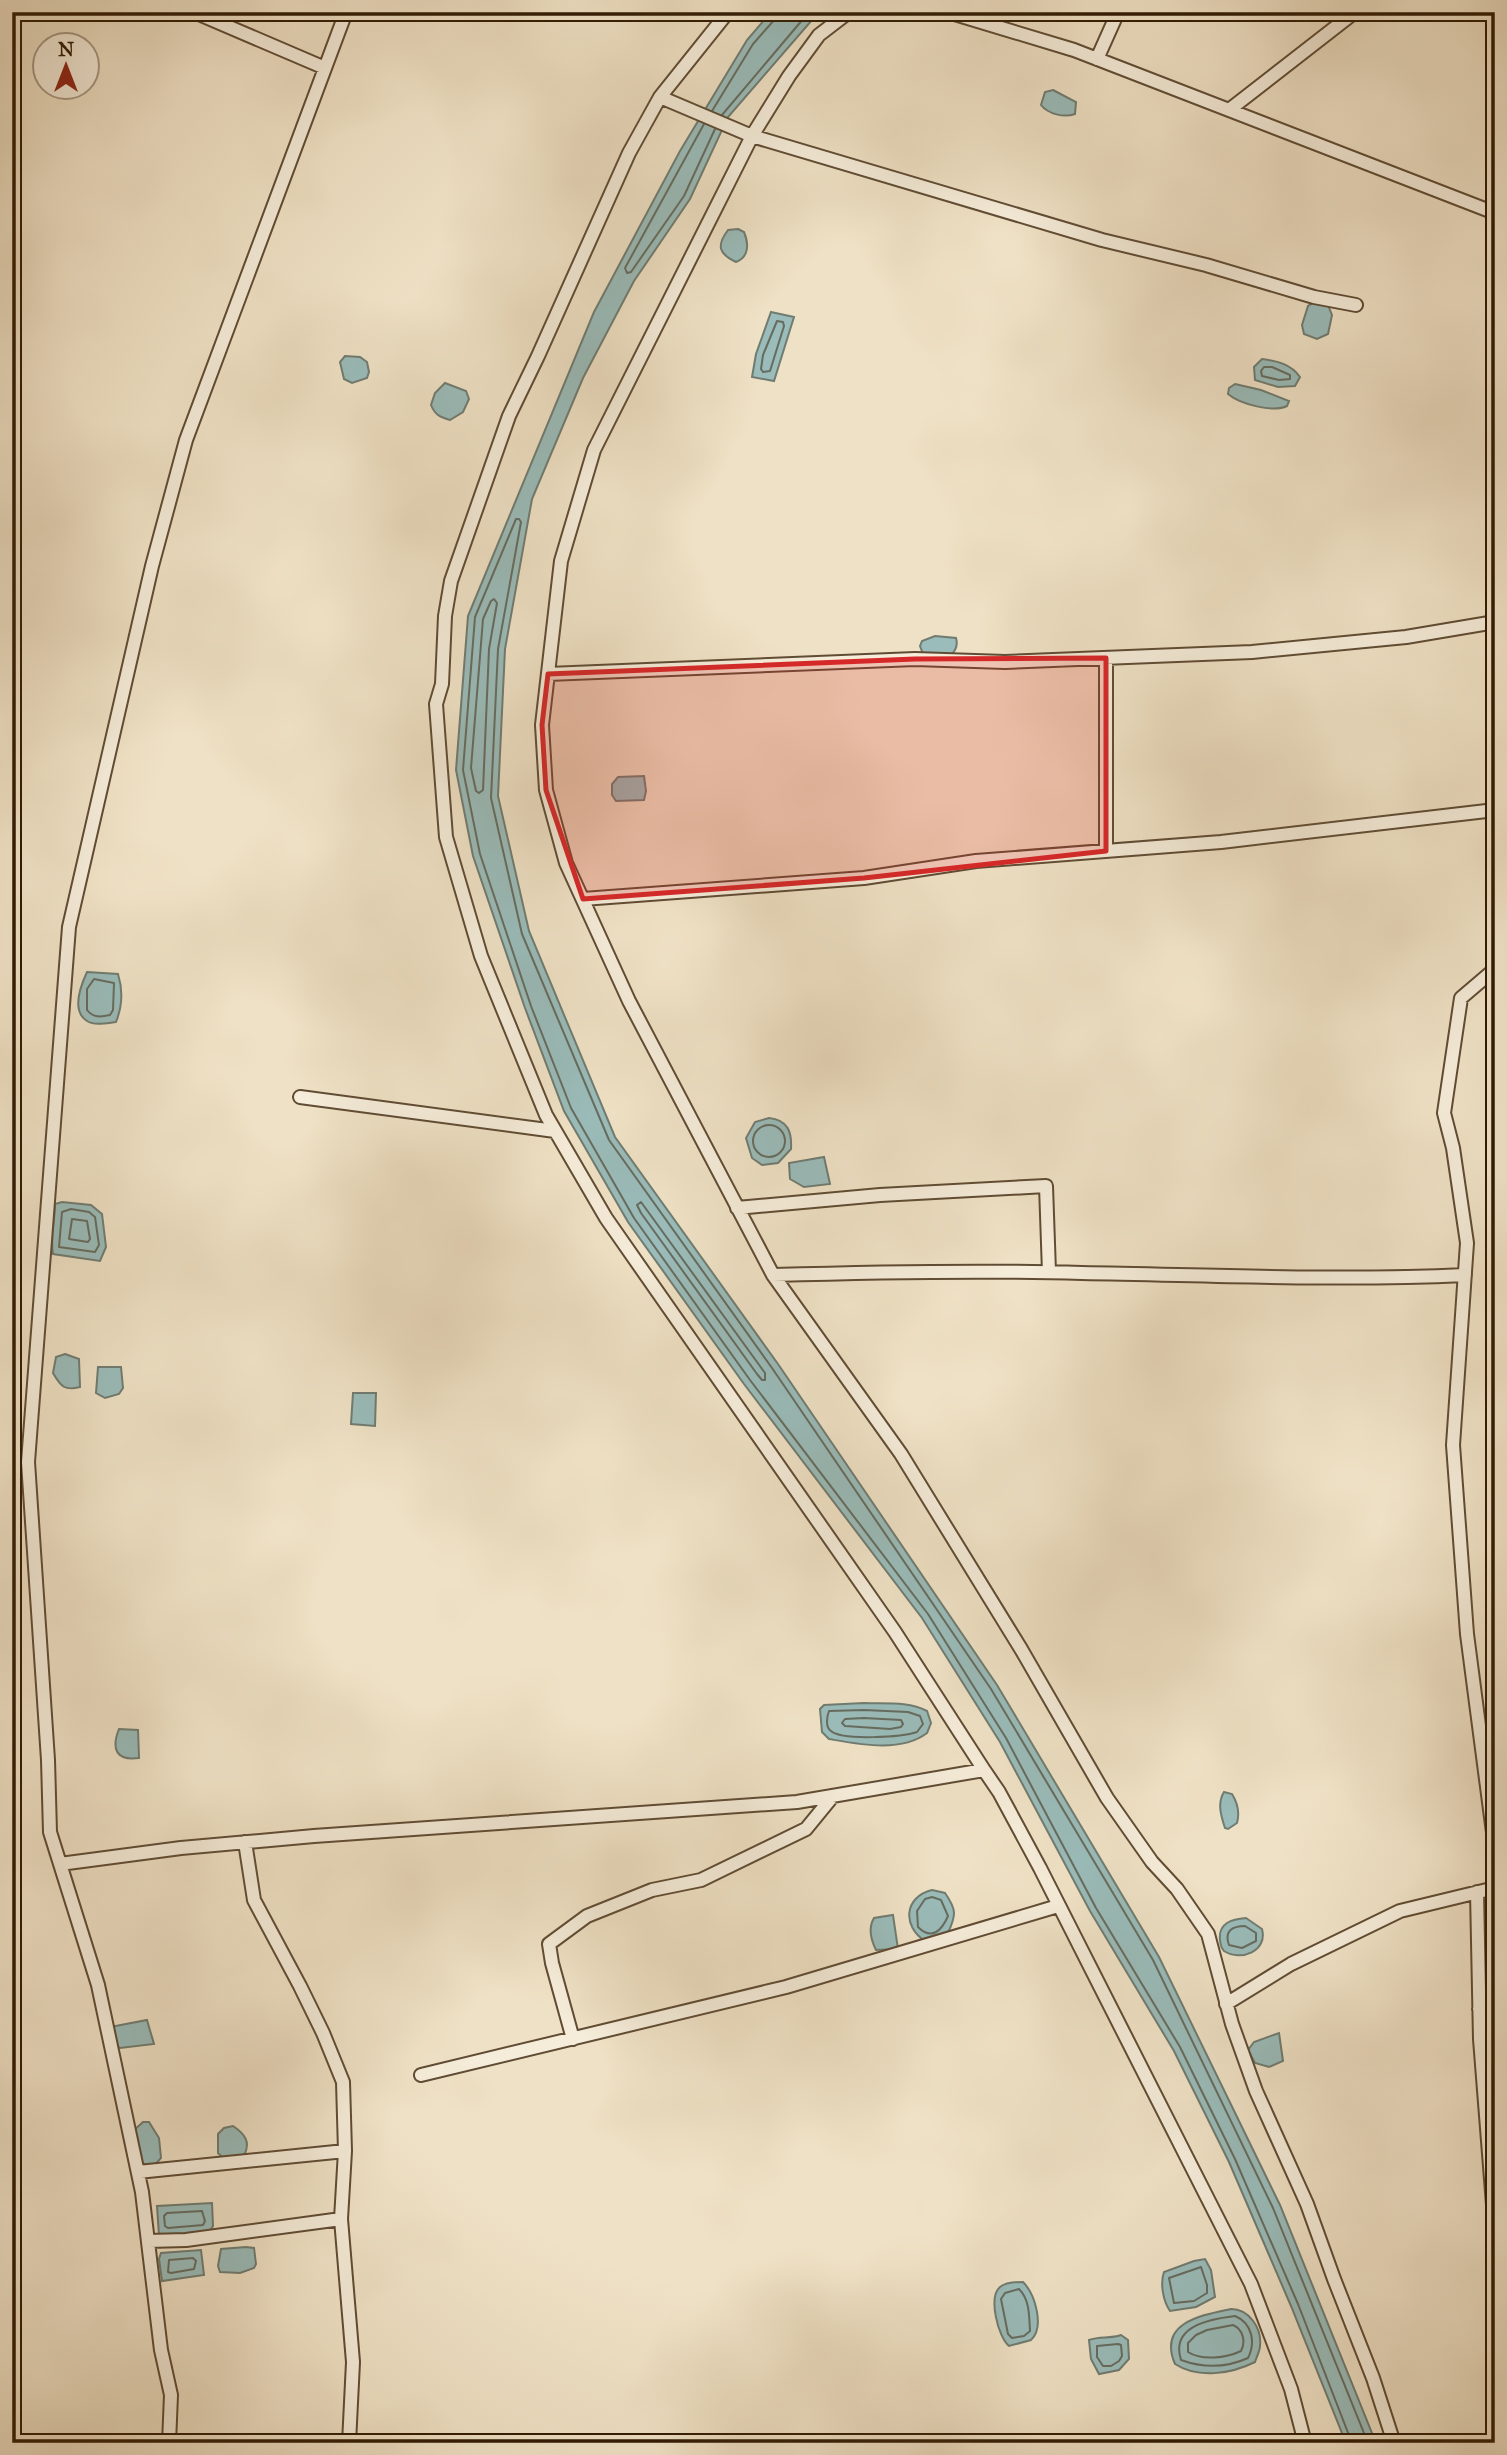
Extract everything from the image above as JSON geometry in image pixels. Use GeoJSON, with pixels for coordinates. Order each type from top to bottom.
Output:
{"type":"FeatureCollection","features":[{"type":"Feature","properties":{"kind":"street"},"geometry":{"type":"LineString","coordinates":[[194,12],[325,68]]}},
{"type":"Feature","properties":{"kind":"street"},"geometry":{"type":"LineString","coordinates":[[169,2443],[171,2395],[161,2350],[138,2172],[97,1985],[50,1832],[48,1760],[28,1462],[69,927],[152,566],[186,440],[346,12]]}},
{"type":"Feature","properties":{"kind":"street"},"geometry":{"type":"LineString","coordinates":[[728,12],[660,97],[629,153],[509,416],[451,581],[445,615],[442,684],[436,704],[446,837],[481,956],[546,1115],[606,1218],[895,1632],[999,1793],[1251,2284],[1291,2389],[1305,2443]]}},
{"type":"Feature","properties":{"kind":"street"},"geometry":{"type":"LineString","coordinates":[[849,12],[819,35],[789,76],[752,136],[594,450],[561,561],[542,725],[546,790],[566,863],[629,1001],[773,1275],[901,1454],[1021,1649],[1107,1798],[1152,1863],[1177,1889],[1208,1934],[1226,2004],[1256,2091],[1307,2204],[1373,2378],[1394,2443]]}},
{"type":"Feature","properties":{"kind":"street"},"geometry":{"type":"LineString","coordinates":[[947,12],[1062,46],[1457,196],[1495,213]]}},
{"type":"Feature","properties":{"kind":"street"},"geometry":{"type":"LineString","coordinates":[[1097,59],[1118,12]]}},
{"type":"Feature","properties":{"kind":"street"},"geometry":{"type":"LineString","coordinates":[[1229,110],[1355,12]]}},
{"type":"Feature","properties":{"kind":"street"},"geometry":{"type":"LineString","coordinates":[[660,97],[752,136],[1102,240],[1206,265],[1314,297],[1356,305]]}},
{"type":"Feature","properties":{"kind":"street"},"geometry":{"type":"LineString","coordinates":[[548,674],[915,659],[1005,662],[1252,652],[1406,637],[1495,622]]}},
{"type":"Feature","properties":{"kind":"street"},"geometry":{"type":"LineString","coordinates":[[1106,658],[1106,851]]}},
{"type":"Feature","properties":{"kind":"street"},"geometry":{"type":"LineString","coordinates":[[583,899],[864,878],[976,861],[1221,842],[1495,810]]}},
{"type":"Feature","properties":{"kind":"street"},"geometry":{"type":"LineString","coordinates":[[1495,969],[1461,998],[1444,1113],[1453,1148],[1467,1243],[1453,1445],[1467,1634],[1495,1849]]}},
{"type":"Feature","properties":{"kind":"street"},"geometry":{"type":"LineString","coordinates":[[300,1097],[555,1131]]}},
{"type":"Feature","properties":{"kind":"street"},"geometry":{"type":"LineString","coordinates":[[737,1208],[880,1195],[1045,1186],[1049,1272]]}},
{"type":"Feature","properties":{"kind":"street"},"geometry":{"type":"LineString","coordinates":[[773,1275],[1049,1272],[1376,1279],[1465,1275]]}},
{"type":"Feature","properties":{"kind":"street"},"geometry":{"type":"LineString","coordinates":[[60,1864],[245,1842],[797,1802],[984,1770]]}},
{"type":"Feature","properties":{"kind":"street"},"geometry":{"type":"LineString","coordinates":[[573,2039],[549,1944],[587,1916],[652,1890],[701,1880],[806,1829],[833,1796]]}},
{"type":"Feature","properties":{"kind":"street"},"geometry":{"type":"LineString","coordinates":[[245,1842],[254,1900],[323,2033],[343,2082],[345,2151],[341,2219],[353,2362],[349,2443]]}},
{"type":"Feature","properties":{"kind":"street"},"geometry":{"type":"LineString","coordinates":[[1226,2004],[1291,1964],[1400,1911],[1495,1888]]}},
{"type":"Feature","properties":{"kind":"street"},"geometry":{"type":"LineString","coordinates":[[1477,1892],[1479,2009],[1495,2230]]}},
{"type":"Feature","properties":{"kind":"street"},"geometry":{"type":"LineString","coordinates":[[421,2075],[786,1987],[1058,1906]]}},
{"type":"Feature","properties":{"kind":"street"},"geometry":{"type":"LineString","coordinates":[[1479,2009],[1495,2008]]}},
{"type":"Feature","properties":{"kind":"street"},"geometry":{"type":"LineString","coordinates":[[138,2172],[345,2151]]}},
{"type":"Feature","properties":{"kind":"street"},"geometry":{"type":"LineString","coordinates":[[148,2241],[186,2240],[341,2219]]}},
{"type":"Feature","properties":{"kind":"highlighted area"},"geometry":{"type":"Polygon","coordinates":[[[1106,658],[1106,851],[864,878],[583,899],[546,790],[542,725],[548,674],[915,659],[1106,658]]]}},
{"type":"Feature","properties":{"kind":"water"},"geometry":{"type":"Polygon","coordinates":[[[771,12],[819,12],[728,117],[690,199],[634,281],[583,378],[532,499],[505,649],[498,796],[529,931],[615,1137],[778,1364],[997,1685],[1159,1957],[1280,2205],[1376,2443],[1346,2443],[1229,2162],[1174,2051],[1090,1911],[1000,1742],[922,1618],[744,1384],[628,1222],[564,1111],[525,1008],[473,856],[456,770],[468,616],[594,312],[680,151],[747,40],[771,12]]]}},
{"type":"Feature","properties":{"kind":"water"},"geometry":{"type":"Polygon","coordinates":[[[1053,90],[1076,102],[1075,114],[1056,114],[1041,105],[1045,92],[1053,90]]]}},
{"type":"Feature","properties":{"kind":"water"},"geometry":{"type":"Polygon","coordinates":[[[738,229],[744,232],[747,245],[746,253],[736,262],[723,253],[721,245],[728,230],[738,229]]]}},
{"type":"Feature","properties":{"kind":"water"},"geometry":{"type":"Polygon","coordinates":[[[1314,302],[1328,305],[1332,315],[1328,334],[1317,339],[1304,334],[1302,325],[1308,306],[1314,302]]]}},
{"type":"Feature","properties":{"kind":"water"},"geometry":{"type":"Polygon","coordinates":[[[771,312],[794,317],[774,381],[752,377],[756,354],[771,312]]]}},
{"type":"Feature","properties":{"kind":"water"},"geometry":{"type":"Polygon","coordinates":[[[345,356],[360,357],[367,362],[367,378],[352,383],[344,379],[340,362],[345,356]]]}},
{"type":"Feature","properties":{"kind":"water"},"geometry":{"type":"Polygon","coordinates":[[[1262,359],[1278,362],[1292,369],[1300,377],[1295,386],[1278,387],[1255,380],[1254,367],[1262,359]]]}},
{"type":"Feature","properties":{"kind":"water"},"geometry":{"type":"Polygon","coordinates":[[[445,383],[466,391],[469,399],[463,412],[450,420],[438,415],[431,405],[435,393],[445,383]]]}},
{"type":"Feature","properties":{"kind":"water"},"geometry":{"type":"Polygon","coordinates":[[[1235,384],[1289,401],[1287,406],[1281,408],[1248,404],[1228,394],[1229,388],[1235,384]]]}},
{"type":"Feature","properties":{"kind":"water"},"geometry":{"type":"Polygon","coordinates":[[[935,636],[956,638],[956,648],[950,656],[923,654],[920,646],[922,641],[935,636]]]}},
{"type":"Feature","properties":{"kind":"water"},"geometry":{"type":"Polygon","coordinates":[[[644,776],[644,800],[616,801],[612,795],[612,784],[618,777],[644,776]]]}},
{"type":"Feature","properties":{"kind":"water"},"geometry":{"type":"Polygon","coordinates":[[[87,972],[118,974],[121,998],[116,1022],[94,1023],[82,1017],[78,1005],[87,972]]]}},
{"type":"Feature","properties":{"kind":"water"},"geometry":{"type":"Polygon","coordinates":[[[769,1118],[781,1121],[788,1128],[791,1149],[778,1163],[762,1165],[752,1158],[746,1138],[755,1122],[769,1118]]]}},
{"type":"Feature","properties":{"kind":"water"},"geometry":{"type":"Polygon","coordinates":[[[824,1157],[830,1184],[804,1187],[790,1179],[789,1163],[824,1157]]]}},
{"type":"Feature","properties":{"kind":"water"},"geometry":{"type":"Polygon","coordinates":[[[62,1202],[91,1205],[102,1214],[106,1247],[100,1261],[53,1254],[55,1204],[62,1202]]]}},
{"type":"Feature","properties":{"kind":"water"},"geometry":{"type":"Polygon","coordinates":[[[65,1354],[79,1359],[80,1387],[64,1387],[53,1373],[56,1357],[65,1354]]]}},
{"type":"Feature","properties":{"kind":"water"},"geometry":{"type":"Polygon","coordinates":[[[98,1367],[121,1367],[123,1388],[119,1394],[105,1398],[96,1393],[98,1367]]]}},
{"type":"Feature","properties":{"kind":"water"},"geometry":{"type":"Polygon","coordinates":[[[353,1393],[376,1393],[375,1426],[351,1424],[353,1393]]]}},
{"type":"Feature","properties":{"kind":"water"},"geometry":{"type":"Polygon","coordinates":[[[864,1703],[920,1708],[927,1711],[931,1723],[927,1733],[917,1739],[892,1745],[866,1745],[829,1739],[822,1732],[820,1709],[824,1705],[864,1703]]]}},
{"type":"Feature","properties":{"kind":"water"},"geometry":{"type":"Polygon","coordinates":[[[119,1729],[138,1730],[139,1758],[125,1758],[117,1752],[119,1729]]]}},
{"type":"Feature","properties":{"kind":"water"},"geometry":{"type":"Polygon","coordinates":[[[1224,1792],[1232,1794],[1238,1811],[1237,1823],[1228,1829],[1225,1828],[1220,1810],[1224,1792]]]}},
{"type":"Feature","properties":{"kind":"water"},"geometry":{"type":"Polygon","coordinates":[[[932,1890],[945,1893],[952,1904],[954,1917],[948,1933],[925,1941],[912,1928],[909,1912],[916,1899],[932,1890]]]}},
{"type":"Feature","properties":{"kind":"water"},"geometry":{"type":"Polygon","coordinates":[[[893,1915],[898,1949],[876,1950],[871,1934],[874,1918],[893,1915]]]}},
{"type":"Feature","properties":{"kind":"water"},"geometry":{"type":"Polygon","coordinates":[[[1246,1918],[1262,1929],[1263,1937],[1257,1949],[1245,1955],[1224,1951],[1220,1940],[1221,1930],[1231,1921],[1246,1918]]]}},
{"type":"Feature","properties":{"kind":"water"},"geometry":{"type":"Polygon","coordinates":[[[147,2020],[154,2044],[120,2048],[110,2041],[110,2027],[147,2020]]]}},
{"type":"Feature","properties":{"kind":"water"},"geometry":{"type":"Polygon","coordinates":[[[1279,2033],[1283,2061],[1269,2067],[1255,2063],[1248,2050],[1254,2042],[1279,2033]]]}},
{"type":"Feature","properties":{"kind":"water"},"geometry":{"type":"Polygon","coordinates":[[[143,2122],[149,2122],[159,2138],[161,2158],[153,2167],[145,2167],[139,2157],[132,2132],[143,2122]]]}},
{"type":"Feature","properties":{"kind":"water"},"geometry":{"type":"Polygon","coordinates":[[[233,2126],[246,2139],[247,2147],[244,2156],[226,2161],[218,2153],[218,2134],[224,2128],[233,2126]]]}},
{"type":"Feature","properties":{"kind":"water"},"geometry":{"type":"Polygon","coordinates":[[[212,2203],[213,2226],[210,2231],[159,2236],[157,2206],[212,2203]]]}},
{"type":"Feature","properties":{"kind":"water"},"geometry":{"type":"Polygon","coordinates":[[[254,2248],[254,2268],[240,2273],[220,2272],[218,2266],[221,2249],[254,2248]]]}},
{"type":"Feature","properties":{"kind":"water"},"geometry":{"type":"Polygon","coordinates":[[[201,2250],[204,2275],[162,2281],[159,2259],[161,2253],[201,2250]]]}},
{"type":"Feature","properties":{"kind":"water"},"geometry":{"type":"Polygon","coordinates":[[[1205,2259],[1211,2270],[1215,2297],[1196,2307],[1170,2311],[1163,2292],[1164,2272],[1205,2259]]]}},
{"type":"Feature","properties":{"kind":"water"},"geometry":{"type":"Polygon","coordinates":[[[1023,2282],[1037,2311],[1037,2327],[1031,2340],[1009,2346],[998,2326],[996,2292],[1002,2285],[1023,2282]]]}},
{"type":"Feature","properties":{"kind":"water"},"geometry":{"type":"Polygon","coordinates":[[[1231,2309],[1249,2316],[1256,2326],[1260,2346],[1255,2362],[1215,2373],[1194,2372],[1175,2364],[1171,2350],[1172,2339],[1177,2330],[1196,2318],[1231,2309]]]}},
{"type":"Feature","properties":{"kind":"water"},"geometry":{"type":"Polygon","coordinates":[[[1121,2335],[1128,2340],[1129,2359],[1119,2370],[1099,2374],[1091,2359],[1089,2340],[1121,2335]]]}}]}
